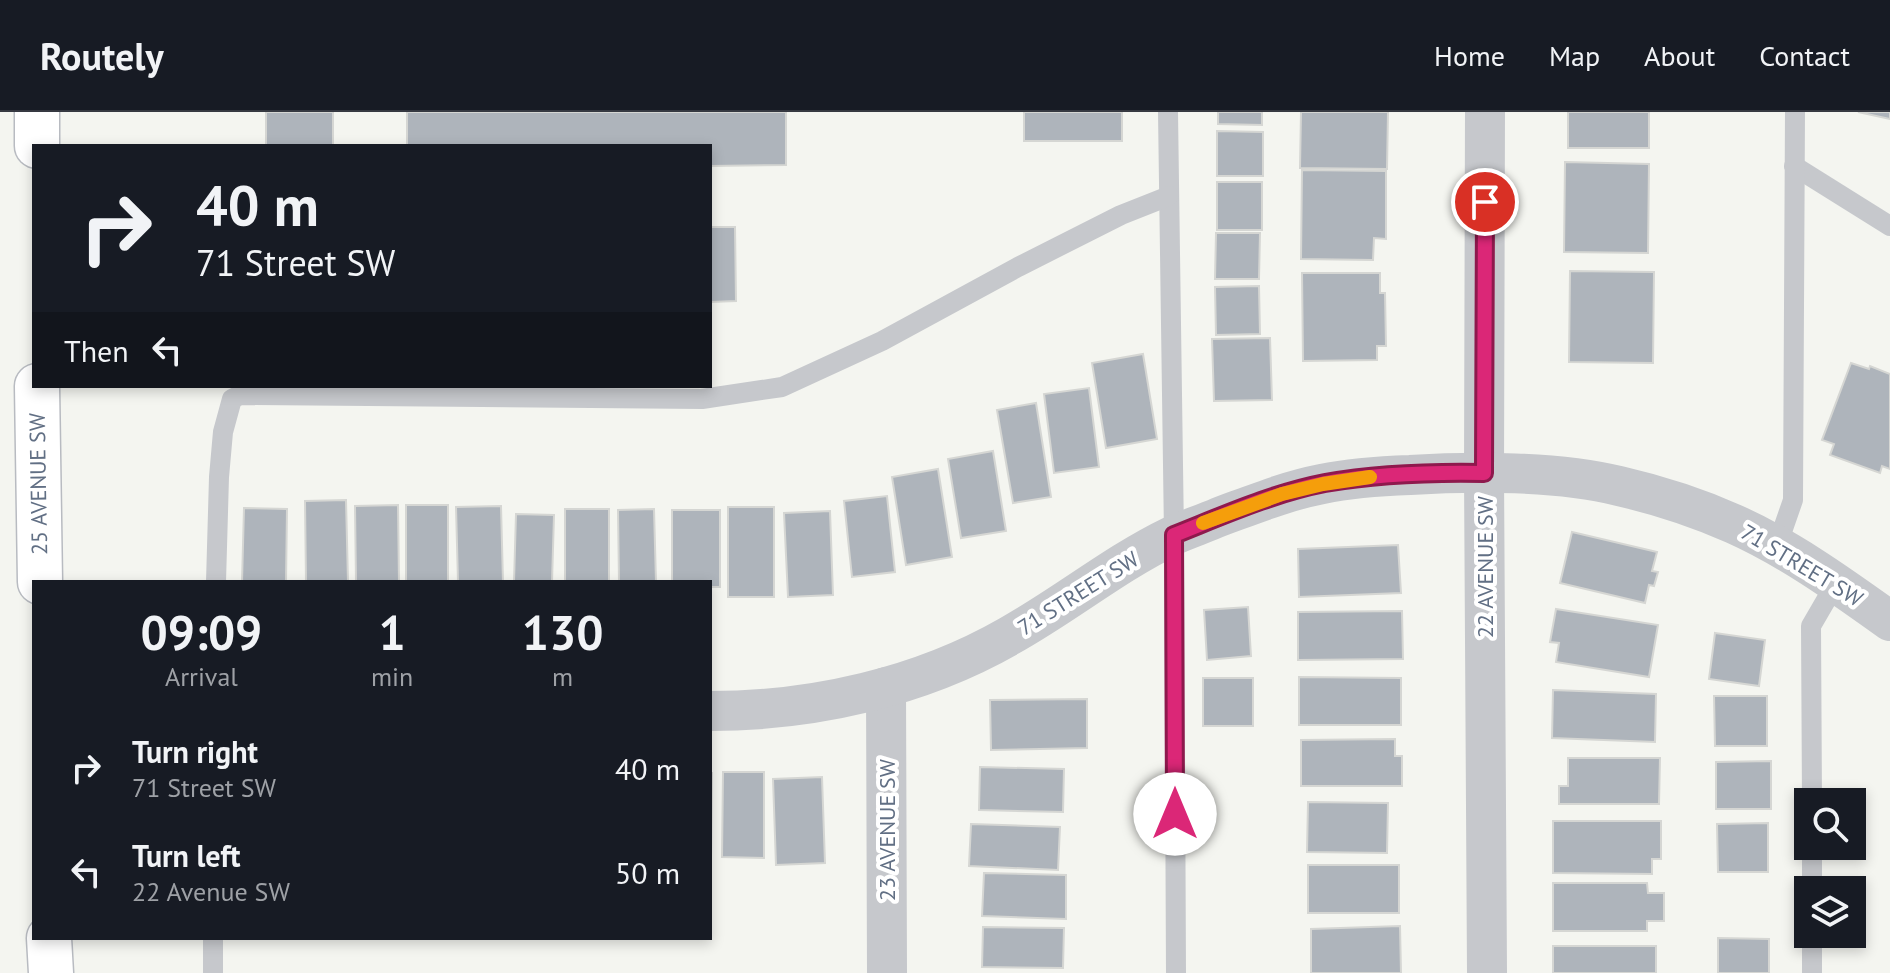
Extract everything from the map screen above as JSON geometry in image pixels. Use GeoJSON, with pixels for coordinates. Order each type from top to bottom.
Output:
{"type":"FeatureCollection","features":[{"type":"Feature","properties":{"kind":"main road"},"geometry":{"type":"LineString","coordinates":[[37,112],[37,144]]}},
{"type":"Feature","properties":{"kind":"main road","name":"25 AVENUE SW"},"geometry":{"type":"LineString","coordinates":[[37,388],[40,580]]}},
{"type":"Feature","properties":{"kind":"main road"},"geometry":{"type":"LineString","coordinates":[[49,940],[51,973]]}},
{"type":"Feature","properties":{"kind":"street","name":"22 AVENUE SW"},"geometry":{"type":"LineString","coordinates":[[1485,112],[1487,973]]}},
{"type":"Feature","properties":{"kind":"street","name":"71 STREET SW"},"geometry":{"type":"LineString","coordinates":[[712,711],[788,707],[842,698],[919,677],[1009,637],[1126,561],[1174,535],[1282,494],[1371,477],[1484,473],[1571,478],[1617,485],[1733,523],[1777,546],[1890,621]]}},
{"type":"Feature","properties":{"kind":"street","name":"23 AVENUE SW"},"geometry":{"type":"LineString","coordinates":[[886,687],[887,973]]}},
{"type":"Feature","properties":{"kind":"lane"},"geometry":{"type":"LineString","coordinates":[[1168,112],[1176,973]]}},
{"type":"Feature","properties":{"kind":"lane"},"geometry":{"type":"LineString","coordinates":[[1777,546],[1793,500],[1795,112]]}},
{"type":"Feature","properties":{"kind":"lane"},"geometry":{"type":"LineString","coordinates":[[1794,166],[1890,226]]}},
{"type":"Feature","properties":{"kind":"lane"},"geometry":{"type":"LineString","coordinates":[[216,580],[223,432],[232,399],[240,395],[702,399],[782,387],[882,341],[1121,215],[1169,196]]}},
{"type":"Feature","properties":{"kind":"lane"},"geometry":{"type":"LineString","coordinates":[[1812,788],[1811,626],[1836,583]]}},
{"type":"Feature","properties":{"kind":"lane"},"geometry":{"type":"LineString","coordinates":[[213,940],[213,973]]}},
{"type":"Feature","properties":{"kind":"lane"},"geometry":{"type":"LineString","coordinates":[[1812,948],[1812,973]]}},
{"type":"Feature","properties":{"kind":"building"},"geometry":{"type":"Polygon","coordinates":[[[266,112],[333,112],[333,144],[266,144],[266,112]]]}},
{"type":"Feature","properties":{"kind":"building"},"geometry":{"type":"Polygon","coordinates":[[[407,112],[786,112],[786,165],[712,166],[712,144],[407,144],[407,112]]]}},
{"type":"Feature","properties":{"kind":"building"},"geometry":{"type":"Polygon","coordinates":[[[1024,112],[1122,112],[1122,141],[1024,141],[1024,112]]]}},
{"type":"Feature","properties":{"kind":"building"},"geometry":{"type":"Polygon","coordinates":[[[1218,112],[1262,112],[1262,125],[1218,124],[1218,112]]]}},
{"type":"Feature","properties":{"kind":"building"},"geometry":{"type":"Polygon","coordinates":[[[1301,112],[1388,112],[1387,169],[1300,168],[1301,112]]]}},
{"type":"Feature","properties":{"kind":"building"},"geometry":{"type":"Polygon","coordinates":[[[1568,112],[1649,112],[1649,148],[1568,148],[1568,112]]]}},
{"type":"Feature","properties":{"kind":"building"},"geometry":{"type":"Polygon","coordinates":[[[1858,112],[1890,112],[1890,119],[1858,112]]]}},
{"type":"Feature","properties":{"kind":"building"},"geometry":{"type":"Polygon","coordinates":[[[1217,131],[1263,132],[1263,176],[1217,176],[1217,131]]]}},
{"type":"Feature","properties":{"kind":"building"},"geometry":{"type":"Polygon","coordinates":[[[1565,162],[1649,164],[1648,253],[1564,252],[1565,162]]]}},
{"type":"Feature","properties":{"kind":"building"},"geometry":{"type":"Polygon","coordinates":[[[1302,170],[1386,171],[1386,239],[1374,238],[1373,260],[1301,259],[1302,170]]]}},
{"type":"Feature","properties":{"kind":"building"},"geometry":{"type":"Polygon","coordinates":[[[1217,182],[1262,182],[1262,230],[1217,230],[1217,182]]]}},
{"type":"Feature","properties":{"kind":"building"},"geometry":{"type":"Polygon","coordinates":[[[712,227],[735,227],[736,301],[712,302],[712,227]]]}},
{"type":"Feature","properties":{"kind":"building"},"geometry":{"type":"Polygon","coordinates":[[[1216,233],[1260,233],[1259,279],[1215,279],[1216,233]]]}},
{"type":"Feature","properties":{"kind":"building"},"geometry":{"type":"Polygon","coordinates":[[[1570,271],[1654,272],[1653,363],[1569,362],[1570,271]]]}},
{"type":"Feature","properties":{"kind":"building"},"geometry":{"type":"Polygon","coordinates":[[[1302,273],[1380,273],[1380,293],[1385,293],[1386,346],[1377,346],[1377,360],[1303,361],[1302,273]]]}},
{"type":"Feature","properties":{"kind":"building"},"geometry":{"type":"Polygon","coordinates":[[[1259,286],[1260,334],[1216,335],[1215,287],[1259,286]]]}},
{"type":"Feature","properties":{"kind":"building"},"geometry":{"type":"Polygon","coordinates":[[[1270,338],[1272,400],[1214,401],[1212,339],[1270,338]]]}},
{"type":"Feature","properties":{"kind":"building"},"geometry":{"type":"Polygon","coordinates":[[[1143,354],[1157,439],[1106,448],[1092,363],[1143,354]]]}},
{"type":"Feature","properties":{"kind":"building"},"geometry":{"type":"Polygon","coordinates":[[[1851,363],[1890,374],[1890,469],[1882,466],[1880,473],[1830,455],[1834,444],[1822,440],[1851,363]]]}},
{"type":"Feature","properties":{"kind":"building"},"geometry":{"type":"Polygon","coordinates":[[[1089,388],[1099,467],[1054,473],[1044,394],[1089,388]]]}},
{"type":"Feature","properties":{"kind":"building"},"geometry":{"type":"Polygon","coordinates":[[[1036,403],[1051,497],[1013,503],[997,410],[1036,403]]]}},
{"type":"Feature","properties":{"kind":"building"},"geometry":{"type":"Polygon","coordinates":[[[993,451],[1006,531],[961,538],[948,459],[993,451]]]}},
{"type":"Feature","properties":{"kind":"building"},"geometry":{"type":"Polygon","coordinates":[[[938,469],[952,557],[906,565],[892,477],[938,469]]]}},
{"type":"Feature","properties":{"kind":"building"},"geometry":{"type":"Polygon","coordinates":[[[887,496],[895,572],[852,577],[844,501],[887,496]]]}},
{"type":"Feature","properties":{"kind":"building"},"geometry":{"type":"Polygon","coordinates":[[[346,500],[348,580],[306,580],[305,501],[346,500]]]}},
{"type":"Feature","properties":{"kind":"building"},"geometry":{"type":"Polygon","coordinates":[[[398,505],[399,580],[356,580],[355,506],[398,505]]]}},
{"type":"Feature","properties":{"kind":"building"},"geometry":{"type":"Polygon","coordinates":[[[406,505],[448,505],[448,580],[406,580],[406,505]]]}},
{"type":"Feature","properties":{"kind":"building"},"geometry":{"type":"Polygon","coordinates":[[[501,506],[503,580],[458,580],[456,507],[501,506]]]}},
{"type":"Feature","properties":{"kind":"building"},"geometry":{"type":"Polygon","coordinates":[[[728,507],[774,507],[774,597],[728,597],[728,507]]]}},
{"type":"Feature","properties":{"kind":"building"},"geometry":{"type":"Polygon","coordinates":[[[244,508],[287,509],[286,580],[242,580],[244,508]]]}},
{"type":"Feature","properties":{"kind":"building"},"geometry":{"type":"Polygon","coordinates":[[[565,509],[609,509],[609,580],[565,580],[565,509]]]}},
{"type":"Feature","properties":{"kind":"building"},"geometry":{"type":"Polygon","coordinates":[[[654,509],[656,580],[619,580],[618,510],[654,509]]]}},
{"type":"Feature","properties":{"kind":"building"},"geometry":{"type":"Polygon","coordinates":[[[672,510],[720,510],[720,587],[712,587],[712,580],[672,580],[672,510]]]}},
{"type":"Feature","properties":{"kind":"building"},"geometry":{"type":"Polygon","coordinates":[[[830,511],[833,595],[788,597],[784,513],[830,511]]]}},
{"type":"Feature","properties":{"kind":"building"},"geometry":{"type":"Polygon","coordinates":[[[516,514],[554,515],[552,580],[514,580],[516,514]]]}},
{"type":"Feature","properties":{"kind":"building"},"geometry":{"type":"Polygon","coordinates":[[[1572,532],[1657,552],[1652,571],[1658,572],[1654,586],[1649,585],[1645,603],[1560,583],[1572,532]]]}},
{"type":"Feature","properties":{"kind":"building"},"geometry":{"type":"Polygon","coordinates":[[[1398,545],[1401,593],[1299,597],[1298,549],[1398,545]]]}},
{"type":"Feature","properties":{"kind":"building"},"geometry":{"type":"Polygon","coordinates":[[[1248,607],[1251,656],[1207,660],[1204,610],[1248,607]]]}},
{"type":"Feature","properties":{"kind":"building"},"geometry":{"type":"Polygon","coordinates":[[[1556,609],[1658,625],[1649,677],[1556,662],[1559,643],[1550,642],[1556,609]]]}},
{"type":"Feature","properties":{"kind":"building"},"geometry":{"type":"Polygon","coordinates":[[[1402,611],[1403,659],[1298,660],[1298,612],[1402,611]]]}},
{"type":"Feature","properties":{"kind":"building"},"geometry":{"type":"Polygon","coordinates":[[[1715,633],[1765,640],[1759,686],[1709,679],[1715,633]]]}},
{"type":"Feature","properties":{"kind":"building"},"geometry":{"type":"Polygon","coordinates":[[[1299,677],[1401,678],[1401,725],[1299,725],[1299,677]]]}},
{"type":"Feature","properties":{"kind":"building"},"geometry":{"type":"Polygon","coordinates":[[[1203,678],[1253,678],[1253,726],[1203,726],[1203,678]]]}},
{"type":"Feature","properties":{"kind":"building"},"geometry":{"type":"Polygon","coordinates":[[[1553,690],[1656,694],[1655,742],[1552,738],[1553,690]]]}},
{"type":"Feature","properties":{"kind":"building"},"geometry":{"type":"Polygon","coordinates":[[[1714,696],[1767,696],[1767,746],[1715,746],[1714,696]]]}},
{"type":"Feature","properties":{"kind":"building"},"geometry":{"type":"Polygon","coordinates":[[[1087,699],[1087,748],[991,750],[990,700],[1087,699]]]}},
{"type":"Feature","properties":{"kind":"building"},"geometry":{"type":"Polygon","coordinates":[[[1395,739],[1395,756],[1402,756],[1402,786],[1301,786],[1301,740],[1395,739]]]}},
{"type":"Feature","properties":{"kind":"building"},"geometry":{"type":"Polygon","coordinates":[[[1568,758],[1660,758],[1659,804],[1559,804],[1559,786],[1568,786],[1568,758]]]}},
{"type":"Feature","properties":{"kind":"building"},"geometry":{"type":"Polygon","coordinates":[[[1771,761],[1771,809],[1716,809],[1716,762],[1771,761]]]}},
{"type":"Feature","properties":{"kind":"building"},"geometry":{"type":"Polygon","coordinates":[[[980,767],[1064,769],[1063,812],[979,810],[980,767]]]}},
{"type":"Feature","properties":{"kind":"building"},"geometry":{"type":"Polygon","coordinates":[[[723,772],[764,772],[764,858],[722,857],[723,772]]]}},
{"type":"Feature","properties":{"kind":"building"},"geometry":{"type":"Polygon","coordinates":[[[822,777],[825,863],[776,865],[773,779],[822,777]]]}},
{"type":"Feature","properties":{"kind":"building"},"geometry":{"type":"Polygon","coordinates":[[[1308,802],[1388,803],[1387,853],[1307,852],[1308,802]]]}},
{"type":"Feature","properties":{"kind":"building"},"geometry":{"type":"Polygon","coordinates":[[[1553,821],[1661,821],[1661,859],[1652,859],[1652,874],[1553,873],[1553,821]]]}},
{"type":"Feature","properties":{"kind":"building"},"geometry":{"type":"Polygon","coordinates":[[[1768,823],[1768,872],[1718,872],[1717,824],[1768,823]]]}},
{"type":"Feature","properties":{"kind":"building"},"geometry":{"type":"Polygon","coordinates":[[[971,824],[1060,827],[1058,870],[969,866],[971,824]]]}},
{"type":"Feature","properties":{"kind":"building"},"geometry":{"type":"Polygon","coordinates":[[[1308,865],[1399,865],[1399,913],[1308,913],[1308,865]]]}},
{"type":"Feature","properties":{"kind":"building"},"geometry":{"type":"Polygon","coordinates":[[[984,873],[1066,875],[1066,919],[982,916],[984,873]]]}},
{"type":"Feature","properties":{"kind":"building"},"geometry":{"type":"Polygon","coordinates":[[[1553,883],[1647,883],[1648,893],[1664,893],[1664,921],[1647,921],[1647,931],[1553,931],[1553,883]]]}},
{"type":"Feature","properties":{"kind":"building"},"geometry":{"type":"Polygon","coordinates":[[[1400,926],[1401,973],[1311,973],[1311,929],[1400,926]]]}},
{"type":"Feature","properties":{"kind":"building"},"geometry":{"type":"Polygon","coordinates":[[[983,927],[1064,928],[1063,968],[982,967],[983,927]]]}},
{"type":"Feature","properties":{"kind":"building"},"geometry":{"type":"Polygon","coordinates":[[[1718,938],[1769,939],[1769,973],[1718,973],[1718,938]]]}},
{"type":"Feature","properties":{"kind":"building"},"geometry":{"type":"Polygon","coordinates":[[[1553,946],[1656,946],[1656,973],[1553,973],[1553,946]]]}},
{"type":"Feature","properties":{"kind":"slow traffic"},"geometry":{"type":"LineString","coordinates":[[1203,523],[1282,494],[1370,477]]}},
{"type":"Feature","properties":{"kind":"route"},"geometry":{"type":"LineString","coordinates":[[1175,814],[1174,535],[1282,494],[1323,484],[1371,477],[1484,473],[1485,202]]}}]}
